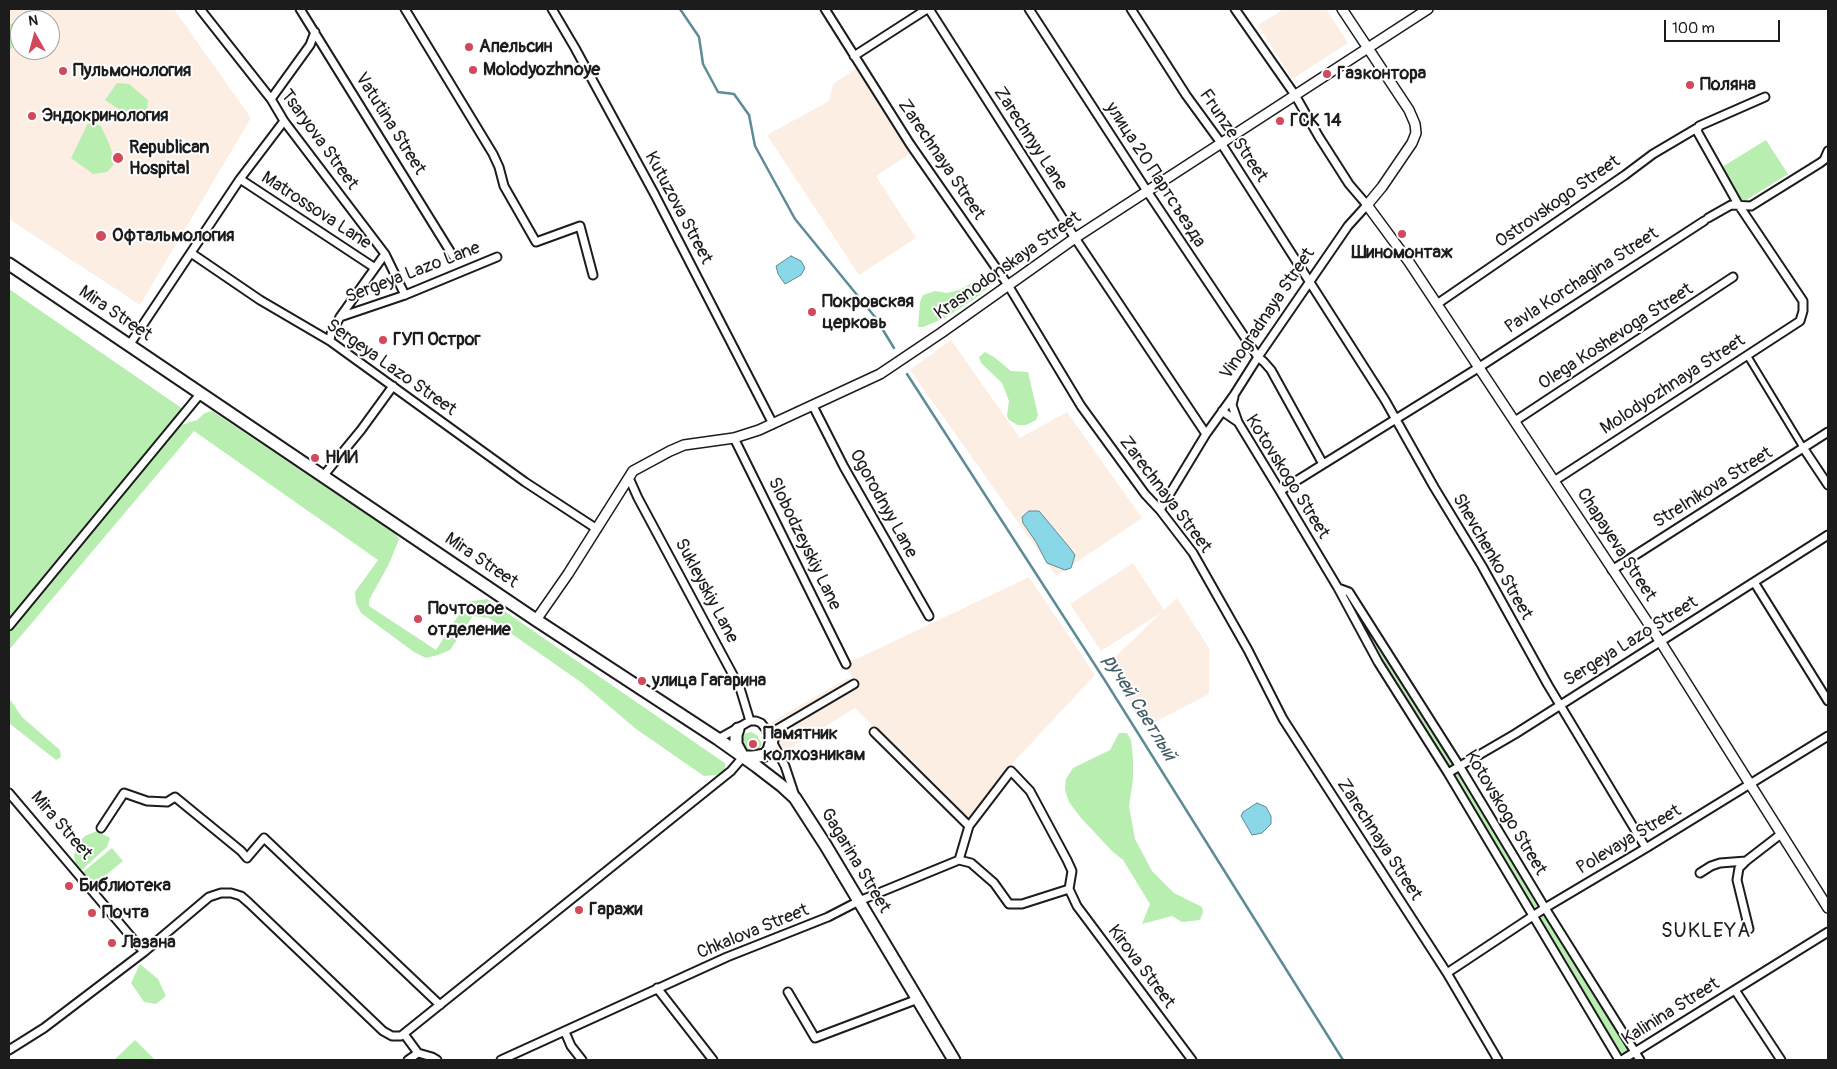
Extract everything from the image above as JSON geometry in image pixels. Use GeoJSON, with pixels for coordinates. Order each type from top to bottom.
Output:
{"type":"FeatureCollection","features":[{"type":"Feature","properties":{"kind":"main road","name":"Mira Street"},"geometry":{"type":"LineString","coordinates":[[9,264],[536,620],[743,757]]}},
{"type":"Feature","properties":{"kind":"main road"},"geometry":{"type":"LineString","coordinates":[[738,729],[736,744],[743,757],[765,755],[769,750],[770,737]]}},
{"type":"Feature","properties":{"kind":"main road","name":"Gagarina Street"},"geometry":{"type":"LineString","coordinates":[[743,757],[769,775],[796,798],[954,1060]]}},
{"type":"Feature","properties":{"kind":"street","name":"Tsaryova Street"},"geometry":{"type":"LineString","coordinates":[[200,9],[270,99],[284,121],[384,254],[405,295]]}},
{"type":"Feature","properties":{"kind":"street","name":"Vatutina Street"},"geometry":{"type":"LineString","coordinates":[[300,9],[453,256]]}},
{"type":"Feature","properties":{"kind":"street"},"geometry":{"type":"LineString","coordinates":[[405,9],[493,154],[504,186],[536,242],[580,226],[593,275]]}},
{"type":"Feature","properties":{"kind":"street","name":"Kutuzova Street"},"geometry":{"type":"LineString","coordinates":[[552,9],[579,54],[655,195],[773,424]]}},
{"type":"Feature","properties":{"kind":"street","name":"Zarechnaya Street"},"geometry":{"type":"LineString","coordinates":[[825,9],[910,144],[1008,285],[1081,406],[1145,494],[1160,510],[1193,553],[1248,650],[1283,719],[1447,973],[1498,1060]]}},
{"type":"Feature","properties":{"kind":"street"},"geometry":{"type":"LineString","coordinates":[[854,56],[928,9]]}},
{"type":"Feature","properties":{"kind":"street","name":"Zarechnyy Lane"},"geometry":{"type":"LineString","coordinates":[[928,9],[1075,238],[1206,434]]}},
{"type":"Feature","properties":{"kind":"street","name":"улица 20 Партсъезда"},"geometry":{"type":"LineString","coordinates":[[1029,9],[1146,191],[1258,357],[1271,370],[1323,464]]}},
{"type":"Feature","properties":{"kind":"street","name":"Frunze Street"},"geometry":{"type":"LineString","coordinates":[[1131,9],[1186,95],[1221,143],[1310,281]]}},
{"type":"Feature","properties":{"kind":"street"},"geometry":{"type":"LineString","coordinates":[[1235,9],[1295,95],[1344,176],[1367,205]]}},
{"type":"Feature","properties":{"kind":"street"},"geometry":{"type":"LineString","coordinates":[[1342,9],[1367,49]]}},
{"type":"Feature","properties":{"kind":"street","name":"Krasnodonskaya Street"},"geometry":{"type":"LineString","coordinates":[[536,620],[633,472],[640,467],[684,445],[734,438],[773,424],[880,374],[1075,238],[1428,9]]}},
{"type":"Feature","properties":{"kind":"street"},"geometry":{"type":"LineString","coordinates":[[270,99],[310,45],[316,32]]}},
{"type":"Feature","properties":{"kind":"street","name":"Vinogradnaya Street"},"geometry":{"type":"LineString","coordinates":[[1160,510],[1206,434],[1310,281],[1348,226],[1382,187],[1412,143],[1416,133],[1415,124],[1409,110],[1367,49]]}},
{"type":"Feature","properties":{"kind":"street","name":"Ostrovskogo Street"},"geometry":{"type":"LineString","coordinates":[[1437,304],[1626,175],[1653,154],[1697,128],[1765,97]]}},
{"type":"Feature","properties":{"kind":"street"},"geometry":{"type":"LineString","coordinates":[[130,344],[240,179],[284,121]]}},
{"type":"Feature","properties":{"kind":"street"},"geometry":{"type":"LineString","coordinates":[[1697,128],[1698,134],[1738,204]]}},
{"type":"Feature","properties":{"kind":"street","name":"Pavla Korchagina Street"},"geometry":{"type":"LineString","coordinates":[[1280,491],[1478,368],[1729,205],[1751,206],[1824,160],[1828,152]]}},
{"type":"Feature","properties":{"kind":"street","name":"Matrossova Lane"},"geometry":{"type":"LineString","coordinates":[[240,179],[375,268]]}},
{"type":"Feature","properties":{"kind":"street","name":"Molodyozhnaya Street"},"geometry":{"type":"LineString","coordinates":[[1554,481],[1800,321],[1803,301],[1738,204]]}},
{"type":"Feature","properties":{"kind":"street","name":"Chapayeva Street"},"geometry":{"type":"LineString","coordinates":[[1367,205],[1409,262],[1660,641],[1828,908]]}},
{"type":"Feature","properties":{"kind":"street","name":"Sergeya Lazo Street"},"geometry":{"type":"LineString","coordinates":[[191,253],[260,300],[330,341],[525,482],[597,529]]}},
{"type":"Feature","properties":{"kind":"street"},"geometry":{"type":"LineString","coordinates":[[330,341],[331,334],[340,317],[384,254]]}},
{"type":"Feature","properties":{"kind":"street","name":"Sergeya Lazo Lane"},"geometry":{"type":"LineString","coordinates":[[340,317],[405,295],[497,257]]}},
{"type":"Feature","properties":{"kind":"street","name":"Olega Koshevoga Street"},"geometry":{"type":"LineString","coordinates":[[1515,421],[1733,277]]}},
{"type":"Feature","properties":{"kind":"street","name":"Shevchenko Street"},"geometry":{"type":"LineString","coordinates":[[1310,281],[1396,420],[1482,566],[1560,705],[1646,848]]}},
{"type":"Feature","properties":{"kind":"street"},"geometry":{"type":"LineString","coordinates":[[1746,355],[1828,485]]}},
{"type":"Feature","properties":{"kind":"street"},"geometry":{"type":"LineString","coordinates":[[324,476],[393,386]]}},
{"type":"Feature","properties":{"kind":"street"},"geometry":{"type":"LineString","coordinates":[[9,626],[201,393]]}},
{"type":"Feature","properties":{"kind":"street"},"geometry":{"type":"LineString","coordinates":[[1234,394],[1232,405],[1238,422]]}},
{"type":"Feature","properties":{"kind":"street","name":"Ogorodnyy Lane"},"geometry":{"type":"LineString","coordinates":[[813,406],[844,467],[929,616]]}},
{"type":"Feature","properties":{"kind":"street","name":"Kotovskogo Street"},"geometry":{"type":"LineString","coordinates":[[1222,411],[1238,422],[1338,588],[1378,662],[1448,773],[1532,916],[1621,1060]]}},
{"type":"Feature","properties":{"kind":"street","name":"Strelnikova Street"},"geometry":{"type":"LineString","coordinates":[[1612,570],[1828,432]]}},
{"type":"Feature","properties":{"kind":"street","name":"Slobodzeyskiy Lane"},"geometry":{"type":"LineString","coordinates":[[734,438],[846,664]]}},
{"type":"Feature","properties":{"kind":"street","name":"Sukleyskiy Lane"},"geometry":{"type":"LineString","coordinates":[[629,478],[740,688],[750,721]]}},
{"type":"Feature","properties":{"kind":"street","name":"Sergeya Lazo Street"},"geometry":{"type":"LineString","coordinates":[[1448,773],[1560,705],[1828,535]]}},
{"type":"Feature","properties":{"kind":"street"},"geometry":{"type":"LineString","coordinates":[[1754,582],[1828,701]]}},
{"type":"Feature","properties":{"kind":"street","name":"Kotovskogo Street"},"geometry":{"type":"LineString","coordinates":[[1338,588],[1349,592],[1460,767],[1544,908],[1640,1060]]}},
{"type":"Feature","properties":{"kind":"street"},"geometry":{"type":"LineString","coordinates":[[770,737],[854,684]]}},
{"type":"Feature","properties":{"kind":"street"},"geometry":{"type":"LineString","coordinates":[[718,740],[750,721],[761,723],[791,780],[796,798]]}},
{"type":"Feature","properties":{"kind":"street"},"geometry":{"type":"LineString","coordinates":[[874,732],[969,826],[959,860]]}},
{"type":"Feature","properties":{"kind":"street","name":"Polevaya Street"},"geometry":{"type":"LineString","coordinates":[[1447,973],[1544,908],[1646,848],[1828,736]]}},
{"type":"Feature","properties":{"kind":"street"},"geometry":{"type":"LineString","coordinates":[[9,1050],[44,1028],[144,952],[209,897],[221,893],[241,896],[265,916],[383,1031],[401,1036],[731,772],[743,757]]}},
{"type":"Feature","properties":{"kind":"street","name":"Kirova Street"},"geometry":{"type":"LineString","coordinates":[[969,826],[1012,771],[1030,791],[1067,860],[1072,871],[1069,889],[1077,906],[1192,1060]]}},
{"type":"Feature","properties":{"kind":"street","name":"Mira Street"},"geometry":{"type":"LineString","coordinates":[[9,793],[144,952]]}},
{"type":"Feature","properties":{"kind":"street"},"geometry":{"type":"LineString","coordinates":[[102,828],[124,793],[147,801],[167,802],[175,797],[247,858],[264,838],[440,1005]]}},
{"type":"Feature","properties":{"kind":"street"},"geometry":{"type":"LineString","coordinates":[[1749,929],[1737,880],[1740,868],[1746,861],[1781,834]]}},
{"type":"Feature","properties":{"kind":"street"},"geometry":{"type":"LineString","coordinates":[[859,901],[959,860],[971,863],[994,883],[1009,904],[1022,904],[1069,889]]}},
{"type":"Feature","properties":{"kind":"street"},"geometry":{"type":"LineString","coordinates":[[1700,873],[1720,863],[1746,861]]}},
{"type":"Feature","properties":{"kind":"street","name":"Chkalova Street"},"geometry":{"type":"LineString","coordinates":[[501,1060],[727,957],[828,918],[859,901]]}},
{"type":"Feature","properties":{"kind":"street","name":"Kalinina Street"},"geometry":{"type":"LineString","coordinates":[[1621,1060],[1828,932]]}},
{"type":"Feature","properties":{"kind":"street"},"geometry":{"type":"LineString","coordinates":[[657,988],[713,1060]]}},
{"type":"Feature","properties":{"kind":"street","name":"Kalinina Street"},"geometry":{"type":"LineString","coordinates":[[1735,990],[1781,1060]]}},
{"type":"Feature","properties":{"kind":"street"},"geometry":{"type":"LineString","coordinates":[[788,992],[815,1038],[918,1000]]}},
{"type":"Feature","properties":{"kind":"street"},"geometry":{"type":"LineString","coordinates":[[565,1032],[571,1046],[582,1060]]}},
{"type":"Feature","properties":{"kind":"street"},"geometry":{"type":"LineString","coordinates":[[404,1034],[418,1053],[436,1060]]}},
{"type":"Feature","properties":{"kind":"street"},"geometry":{"type":"LineString","coordinates":[[408,1060],[418,1053]]}},
{"type":"Feature","properties":{"kind":"shaded area","name":"Republican Hospital"},"geometry":{"type":"Polygon","coordinates":[[[9,9],[174,9],[251,118],[140,305],[9,219],[9,9]]]}},
{"type":"Feature","properties":{"kind":"shaded area"},"geometry":{"type":"Polygon","coordinates":[[[1280,9],[1326,9],[1348,43],[1292,79],[1258,25],[1281,11],[1280,9]]]}},
{"type":"Feature","properties":{"kind":"shaded area"},"geometry":{"type":"Polygon","coordinates":[[[857,68],[911,153],[876,176],[916,238],[859,275],[767,135],[829,101],[833,84],[857,68]]]}},
{"type":"Feature","properties":{"kind":"shaded area"},"geometry":{"type":"Polygon","coordinates":[[[951,340],[1020,438],[1067,412],[1142,518],[1056,576],[910,370],[951,340]]]}},
{"type":"Feature","properties":{"kind":"shaded area"},"geometry":{"type":"Polygon","coordinates":[[[1133,563],[1164,610],[1177,598],[1209,648],[1209,694],[1145,727],[1108,664],[1161,613],[1101,651],[1070,604],[1133,563]]]}},
{"type":"Feature","properties":{"kind":"shaded area"},"geometry":{"type":"Polygon","coordinates":[[[1029,577],[1095,675],[1007,769],[969,819],[855,708],[782,753],[768,724],[848,678],[854,682],[846,664],[1029,577]]]}},
{"type":"Feature","properties":{"kind":"green space"},"geometry":{"type":"Polygon","coordinates":[[[9,24],[10,50],[9,52],[9,24]]]}},
{"type":"Feature","properties":{"kind":"green space"},"geometry":{"type":"Polygon","coordinates":[[[117,83],[129,84],[148,100],[147,110],[138,122],[105,100],[117,83]]]}},
{"type":"Feature","properties":{"kind":"green space"},"geometry":{"type":"Polygon","coordinates":[[[89,121],[101,126],[110,146],[115,163],[107,172],[93,174],[71,158],[89,121]]]}},
{"type":"Feature","properties":{"kind":"green space"},"geometry":{"type":"Polygon","coordinates":[[[1766,140],[1788,174],[1743,202],[1722,167],[1766,140]]]}},
{"type":"Feature","properties":{"kind":"green space"},"geometry":{"type":"Polygon","coordinates":[[[990,276],[994,283],[974,299],[945,318],[923,327],[918,327],[920,302],[923,295],[935,291],[947,293],[959,290],[990,276]]]}},
{"type":"Feature","properties":{"kind":"green space"},"geometry":{"type":"Polygon","coordinates":[[[9,289],[183,409],[9,618],[9,289]]]}},
{"type":"Feature","properties":{"kind":"green space"},"geometry":{"type":"Polygon","coordinates":[[[985,352],[1011,371],[1028,372],[1038,415],[1036,420],[1026,425],[1018,425],[1009,420],[1007,416],[1009,401],[1002,383],[981,363],[979,357],[985,352]]]}},
{"type":"Feature","properties":{"kind":"green space"},"geometry":{"type":"Polygon","coordinates":[[[212,411],[395,533],[399,539],[389,564],[369,600],[369,606],[436,650],[467,602],[487,599],[725,763],[725,770],[716,775],[704,776],[636,729],[582,683],[489,618],[473,616],[450,650],[426,658],[414,652],[361,613],[356,603],[355,592],[378,560],[194,431],[9,650],[9,633],[181,425],[197,420],[205,413],[212,411]]]}},
{"type":"Feature","properties":{"kind":"green space"},"geometry":{"type":"Polygon","coordinates":[[[1338,588],[1349,592],[1640,1060],[1619,1060],[1338,588]]]}},
{"type":"Feature","properties":{"kind":"green space"},"geometry":{"type":"Polygon","coordinates":[[[9,698],[22,717],[60,750],[61,757],[56,760],[9,723],[9,698]]]}},
{"type":"Feature","properties":{"kind":"green space"},"geometry":{"type":"Polygon","coordinates":[[[751,732],[757,735],[762,744],[759,751],[749,755],[739,740],[744,734],[751,732]]]}},
{"type":"Feature","properties":{"kind":"green space"},"geometry":{"type":"Polygon","coordinates":[[[1119,733],[1127,733],[1131,740],[1133,779],[1129,806],[1135,839],[1152,871],[1174,893],[1202,907],[1203,912],[1200,920],[1182,922],[1172,916],[1142,924],[1150,904],[1123,860],[1081,818],[1069,802],[1065,790],[1066,779],[1073,768],[1110,750],[1119,733]]]}},
{"type":"Feature","properties":{"kind":"green space"},"geometry":{"type":"Polygon","coordinates":[[[97,831],[110,838],[107,847],[83,869],[77,870],[74,856],[77,844],[85,836],[97,831]]]}},
{"type":"Feature","properties":{"kind":"green space"},"geometry":{"type":"Polygon","coordinates":[[[112,848],[123,861],[101,879],[108,888],[101,894],[83,872],[112,848]]]}},
{"type":"Feature","properties":{"kind":"green space"},"geometry":{"type":"Polygon","coordinates":[[[140,964],[158,979],[166,996],[156,1004],[144,1002],[131,983],[140,964]]]}},
{"type":"Feature","properties":{"kind":"green space"},"geometry":{"type":"Polygon","coordinates":[[[135,1040],[155,1060],[114,1060],[135,1040]]]}},
{"type":"Feature","properties":{"kind":"water"},"geometry":{"type":"Polygon","coordinates":[[[791,256],[801,261],[805,268],[801,275],[785,284],[778,274],[776,266],[791,256]]]}},
{"type":"Feature","properties":{"kind":"water"},"geometry":{"type":"Polygon","coordinates":[[[1029,511],[1039,511],[1075,555],[1071,568],[1065,570],[1047,563],[1023,523],[1022,517],[1029,511]]]}},
{"type":"Feature","properties":{"kind":"water"},"geometry":{"type":"Polygon","coordinates":[[[1257,803],[1266,807],[1271,816],[1271,824],[1262,833],[1252,835],[1241,816],[1243,812],[1257,803]]]}},
{"type":"Feature","properties":{"kind":"waterway","name":"ручей Светлый"},"geometry":{"type":"LineString","coordinates":[[680,9],[699,37],[703,64],[718,92],[734,94],[749,115],[755,146],[795,219],[875,317],[894,348]]}},
{"type":"Feature","properties":{"kind":"waterway","name":"ручей Светлый"},"geometry":{"type":"LineString","coordinates":[[907,374],[1104,679],[1343,1060]]}},
{"type":"Feature","properties":{"kind":"place","name":"Апельсин"},"geometry":{"type":"Point","coordinates":[469,47]}},
{"type":"Feature","properties":{"kind":"place","name":"Molodyozhnoye"},"geometry":{"type":"Point","coordinates":[473,70]}},
{"type":"Feature","properties":{"kind":"place","name":"Пульмонология"},"geometry":{"type":"Point","coordinates":[63,71]}},
{"type":"Feature","properties":{"kind":"place","name":"Газконтора"},"geometry":{"type":"Point","coordinates":[1327,74]}},
{"type":"Feature","properties":{"kind":"place","name":"Поляна"},"geometry":{"type":"Point","coordinates":[1690,85]}},
{"type":"Feature","properties":{"kind":"place","name":"Эндокринология"},"geometry":{"type":"Point","coordinates":[32,116]}},
{"type":"Feature","properties":{"kind":"place","name":"ГСК 14"},"geometry":{"type":"Point","coordinates":[1280,121]}},
{"type":"Feature","properties":{"kind":"place","name":"Republican Hospital"},"geometry":{"type":"Point","coordinates":[118,158]}},
{"type":"Feature","properties":{"kind":"place","name":"Шиномонтаж"},"geometry":{"type":"Point","coordinates":[1402,234]}},
{"type":"Feature","properties":{"kind":"place","name":"Офтальмология"},"geometry":{"type":"Point","coordinates":[101,236]}},
{"type":"Feature","properties":{"kind":"place","name":"Покровская церковь"},"geometry":{"type":"Point","coordinates":[812,312]}},
{"type":"Feature","properties":{"kind":"place","name":"ГУП Острог"},"geometry":{"type":"Point","coordinates":[383,340]}},
{"type":"Feature","properties":{"kind":"place","name":"НИИ"},"geometry":{"type":"Point","coordinates":[315,458]}},
{"type":"Feature","properties":{"kind":"place","name":"Почтовое отделение"},"geometry":{"type":"Point","coordinates":[418,619]}},
{"type":"Feature","properties":{"kind":"place","name":"улица Гагарина"},"geometry":{"type":"Point","coordinates":[642,681]}},
{"type":"Feature","properties":{"kind":"place","name":"Памятник колхозникам"},"geometry":{"type":"Point","coordinates":[753,744]}},
{"type":"Feature","properties":{"kind":"place","name":"Библиотека"},"geometry":{"type":"Point","coordinates":[69,886]}},
{"type":"Feature","properties":{"kind":"place","name":"Гаражи"},"geometry":{"type":"Point","coordinates":[579,910]}},
{"type":"Feature","properties":{"kind":"place","name":"Почта"},"geometry":{"type":"Point","coordinates":[92,913]}},
{"type":"Feature","properties":{"kind":"place","name":"Лазана"},"geometry":{"type":"Point","coordinates":[112,943]}},
{"type":"Feature","properties":{"kind":"district","name":"SUKLEYA"},"geometry":{"type":"Point","coordinates":[1706,932]}}]}
